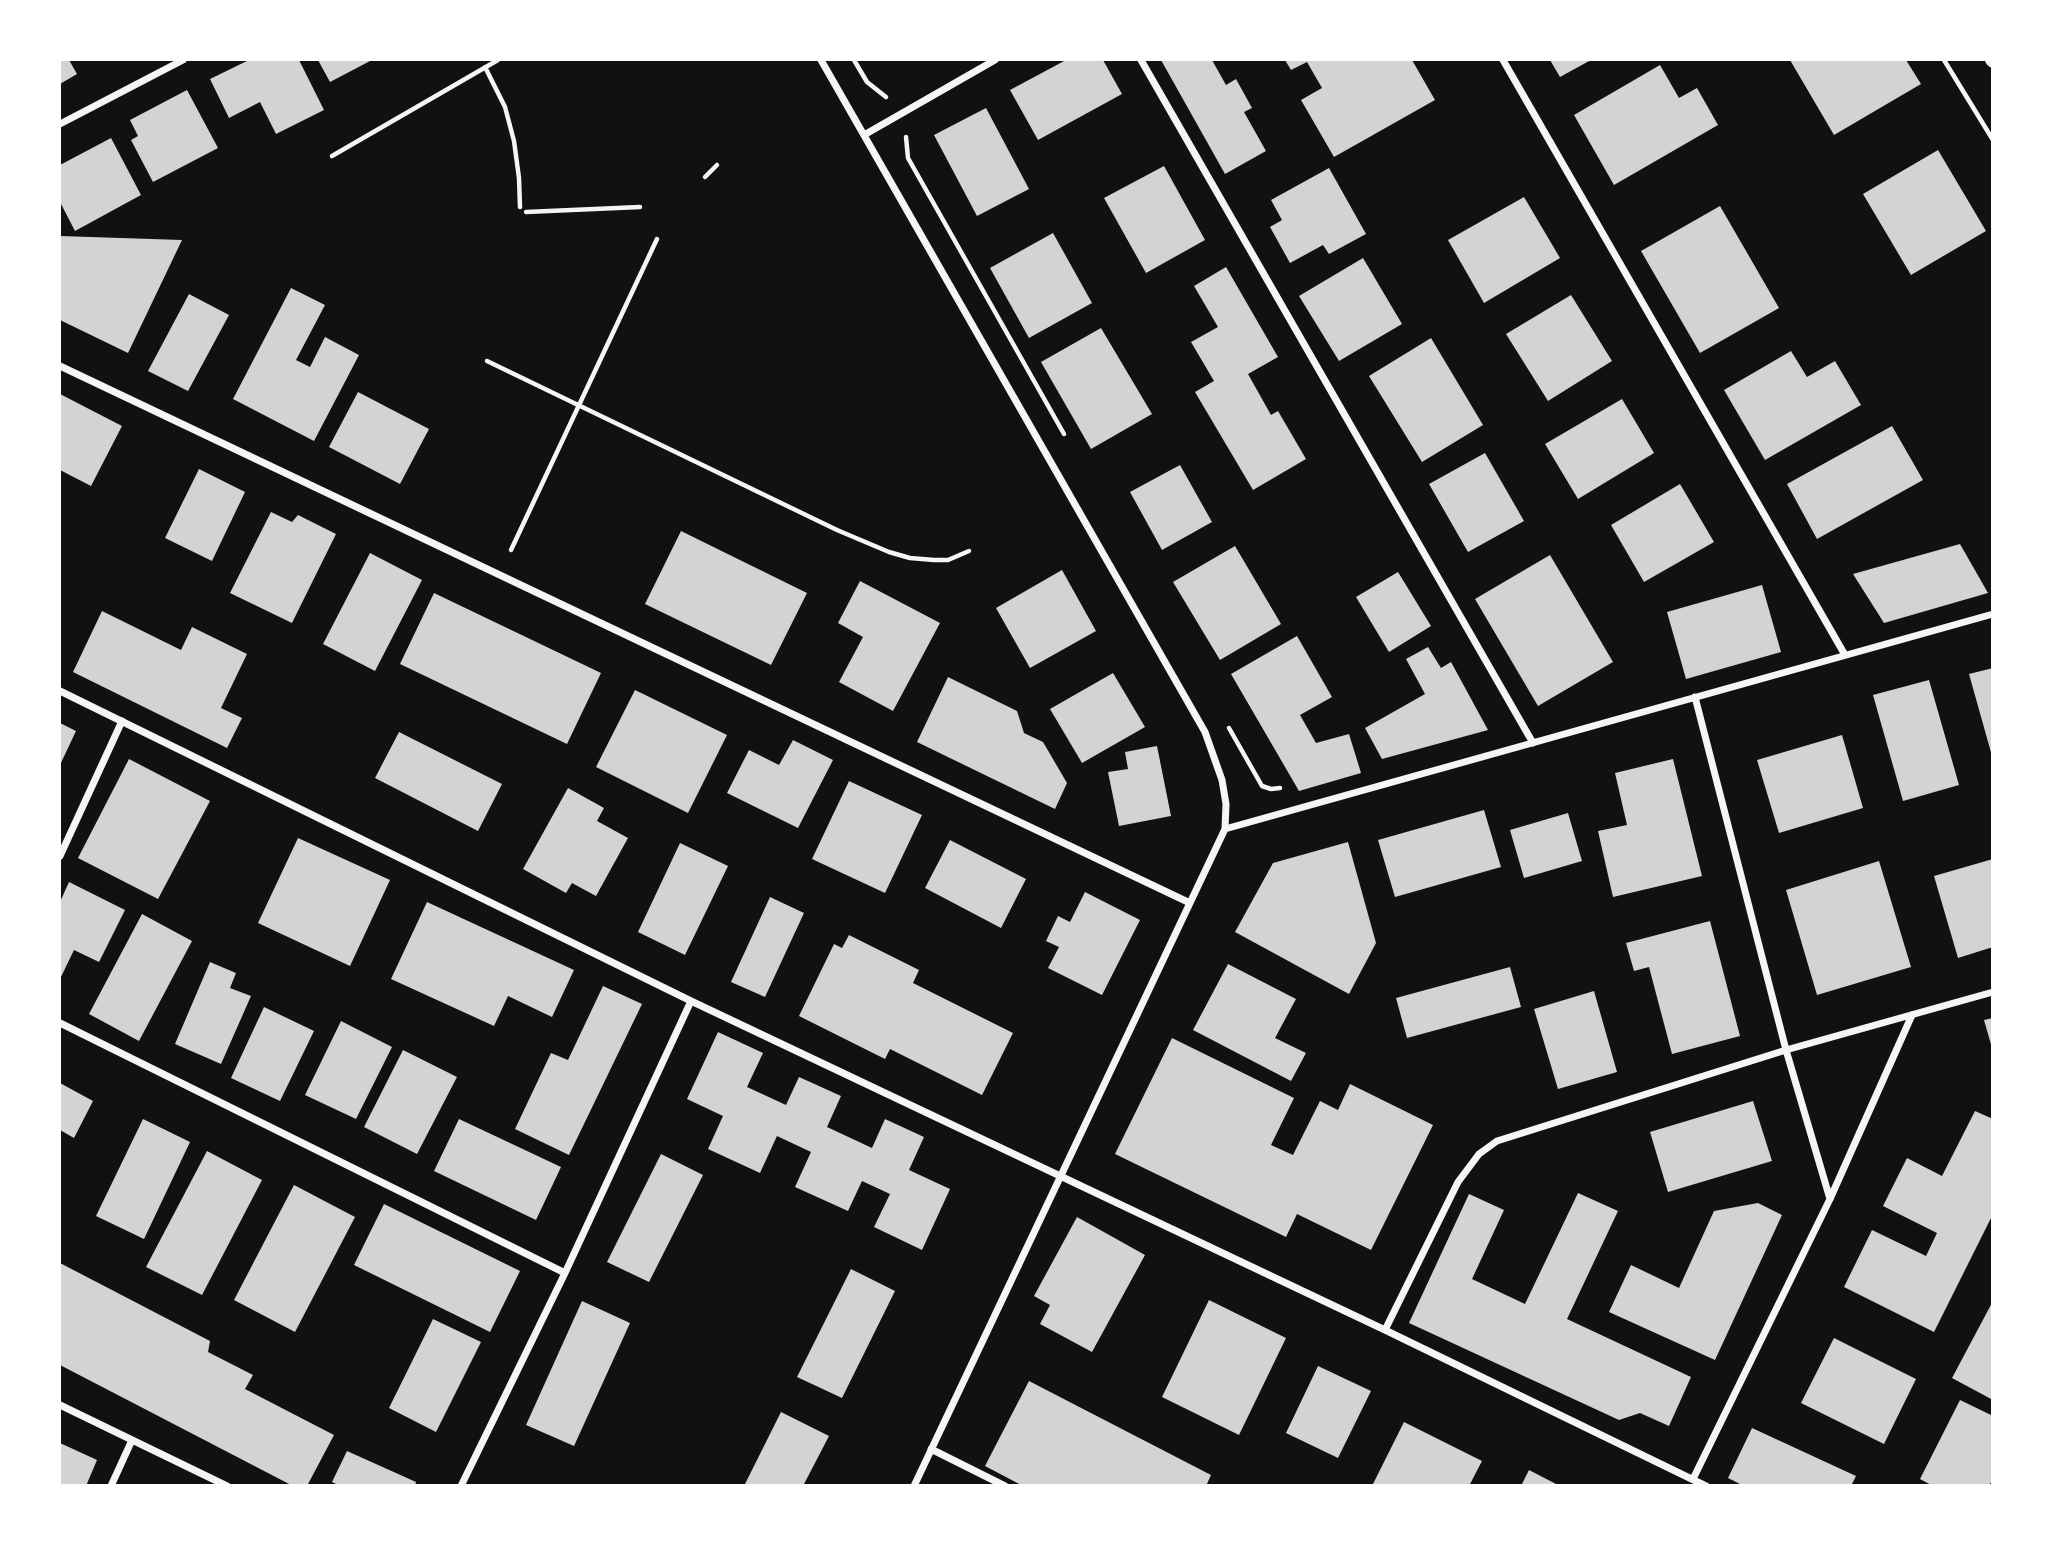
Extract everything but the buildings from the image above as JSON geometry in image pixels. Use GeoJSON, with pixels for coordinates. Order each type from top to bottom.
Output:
{"type":"FeatureCollection","features":[{"type":"Feature","properties":{"kind":"street"},"geometry":{"type":"LineString","coordinates":[[60,124],[183,60]]}},
{"type":"Feature","properties":{"kind":"street"},"geometry":{"type":"LineString","coordinates":[[821,60],[1205,732],[1224,792],[1225,829],[914,1486]]}},
{"type":"Feature","properties":{"kind":"street"},"geometry":{"type":"LineString","coordinates":[[864,135],[995,60]]}},
{"type":"Feature","properties":{"kind":"street"},"geometry":{"type":"LineString","coordinates":[[1141,60],[1533,743]]}},
{"type":"Feature","properties":{"kind":"street"},"geometry":{"type":"LineString","coordinates":[[1503,60],[1845,655]]}},
{"type":"Feature","properties":{"kind":"street"},"geometry":{"type":"LineString","coordinates":[[60,366],[1190,903]]}},
{"type":"Feature","properties":{"kind":"street"},"geometry":{"type":"LineString","coordinates":[[1225,829],[1993,614]]}},
{"type":"Feature","properties":{"kind":"street"},"geometry":{"type":"LineString","coordinates":[[60,691],[691,1002],[1385,1330],[1706,1486]]}},
{"type":"Feature","properties":{"kind":"street"},"geometry":{"type":"LineString","coordinates":[[1695,697],[1786,1050],[1830,1199]]}},
{"type":"Feature","properties":{"kind":"street"},"geometry":{"type":"LineString","coordinates":[[60,856],[122,721]]}},
{"type":"Feature","properties":{"kind":"street"},"geometry":{"type":"LineString","coordinates":[[1385,1330],[1458,1182],[1466,1169],[1487,1147],[1509,1137],[1786,1050],[1993,992]]}},
{"type":"Feature","properties":{"kind":"street"},"geometry":{"type":"LineString","coordinates":[[461,1486],[565,1273],[691,1002]]}},
{"type":"Feature","properties":{"kind":"street"},"geometry":{"type":"LineString","coordinates":[[1693,1479],[1830,1199],[1912,1015]]}},
{"type":"Feature","properties":{"kind":"street"},"geometry":{"type":"LineString","coordinates":[[60,1023],[565,1273]]}},
{"type":"Feature","properties":{"kind":"street"},"geometry":{"type":"LineString","coordinates":[[60,1405],[227,1486]]}},
{"type":"Feature","properties":{"kind":"street"},"geometry":{"type":"LineString","coordinates":[[111,1486],[132,1440]]}},
{"type":"Feature","properties":{"kind":"street"},"geometry":{"type":"LineString","coordinates":[[932,1449],[1005,1486]]}},
{"type":"Feature","properties":{"kind":"path"},"geometry":{"type":"LineString","coordinates":[[332,156],[498,60]]}},
{"type":"Feature","properties":{"kind":"path"},"geometry":{"type":"LineString","coordinates":[[854,60],[866,82],[886,97]]}},
{"type":"Feature","properties":{"kind":"path"},"geometry":{"type":"LineString","coordinates":[[1944,60],[1993,140]]}},
{"type":"Feature","properties":{"kind":"path"},"geometry":{"type":"LineString","coordinates":[[485,67],[505,107],[514,141],[520,207]]}},
{"type":"Feature","properties":{"kind":"path"},"geometry":{"type":"LineString","coordinates":[[905,126],[908,158],[1065,436]]}},
{"type":"Feature","properties":{"kind":"path"},"geometry":{"type":"LineString","coordinates":[[705,177],[717,165]]}},
{"type":"Feature","properties":{"kind":"path"},"geometry":{"type":"LineString","coordinates":[[526,212],[639,207]]}},
{"type":"Feature","properties":{"kind":"path"},"geometry":{"type":"LineString","coordinates":[[511,550],[657,239]]}},
{"type":"Feature","properties":{"kind":"path"},"geometry":{"type":"LineString","coordinates":[[487,361],[837,530],[889,552],[910,558],[948,560],[969,551]]}},
{"type":"Feature","properties":{"kind":"path"},"geometry":{"type":"LineString","coordinates":[[1228,726],[1262,786],[1271,789],[1289,786]]}}]}
